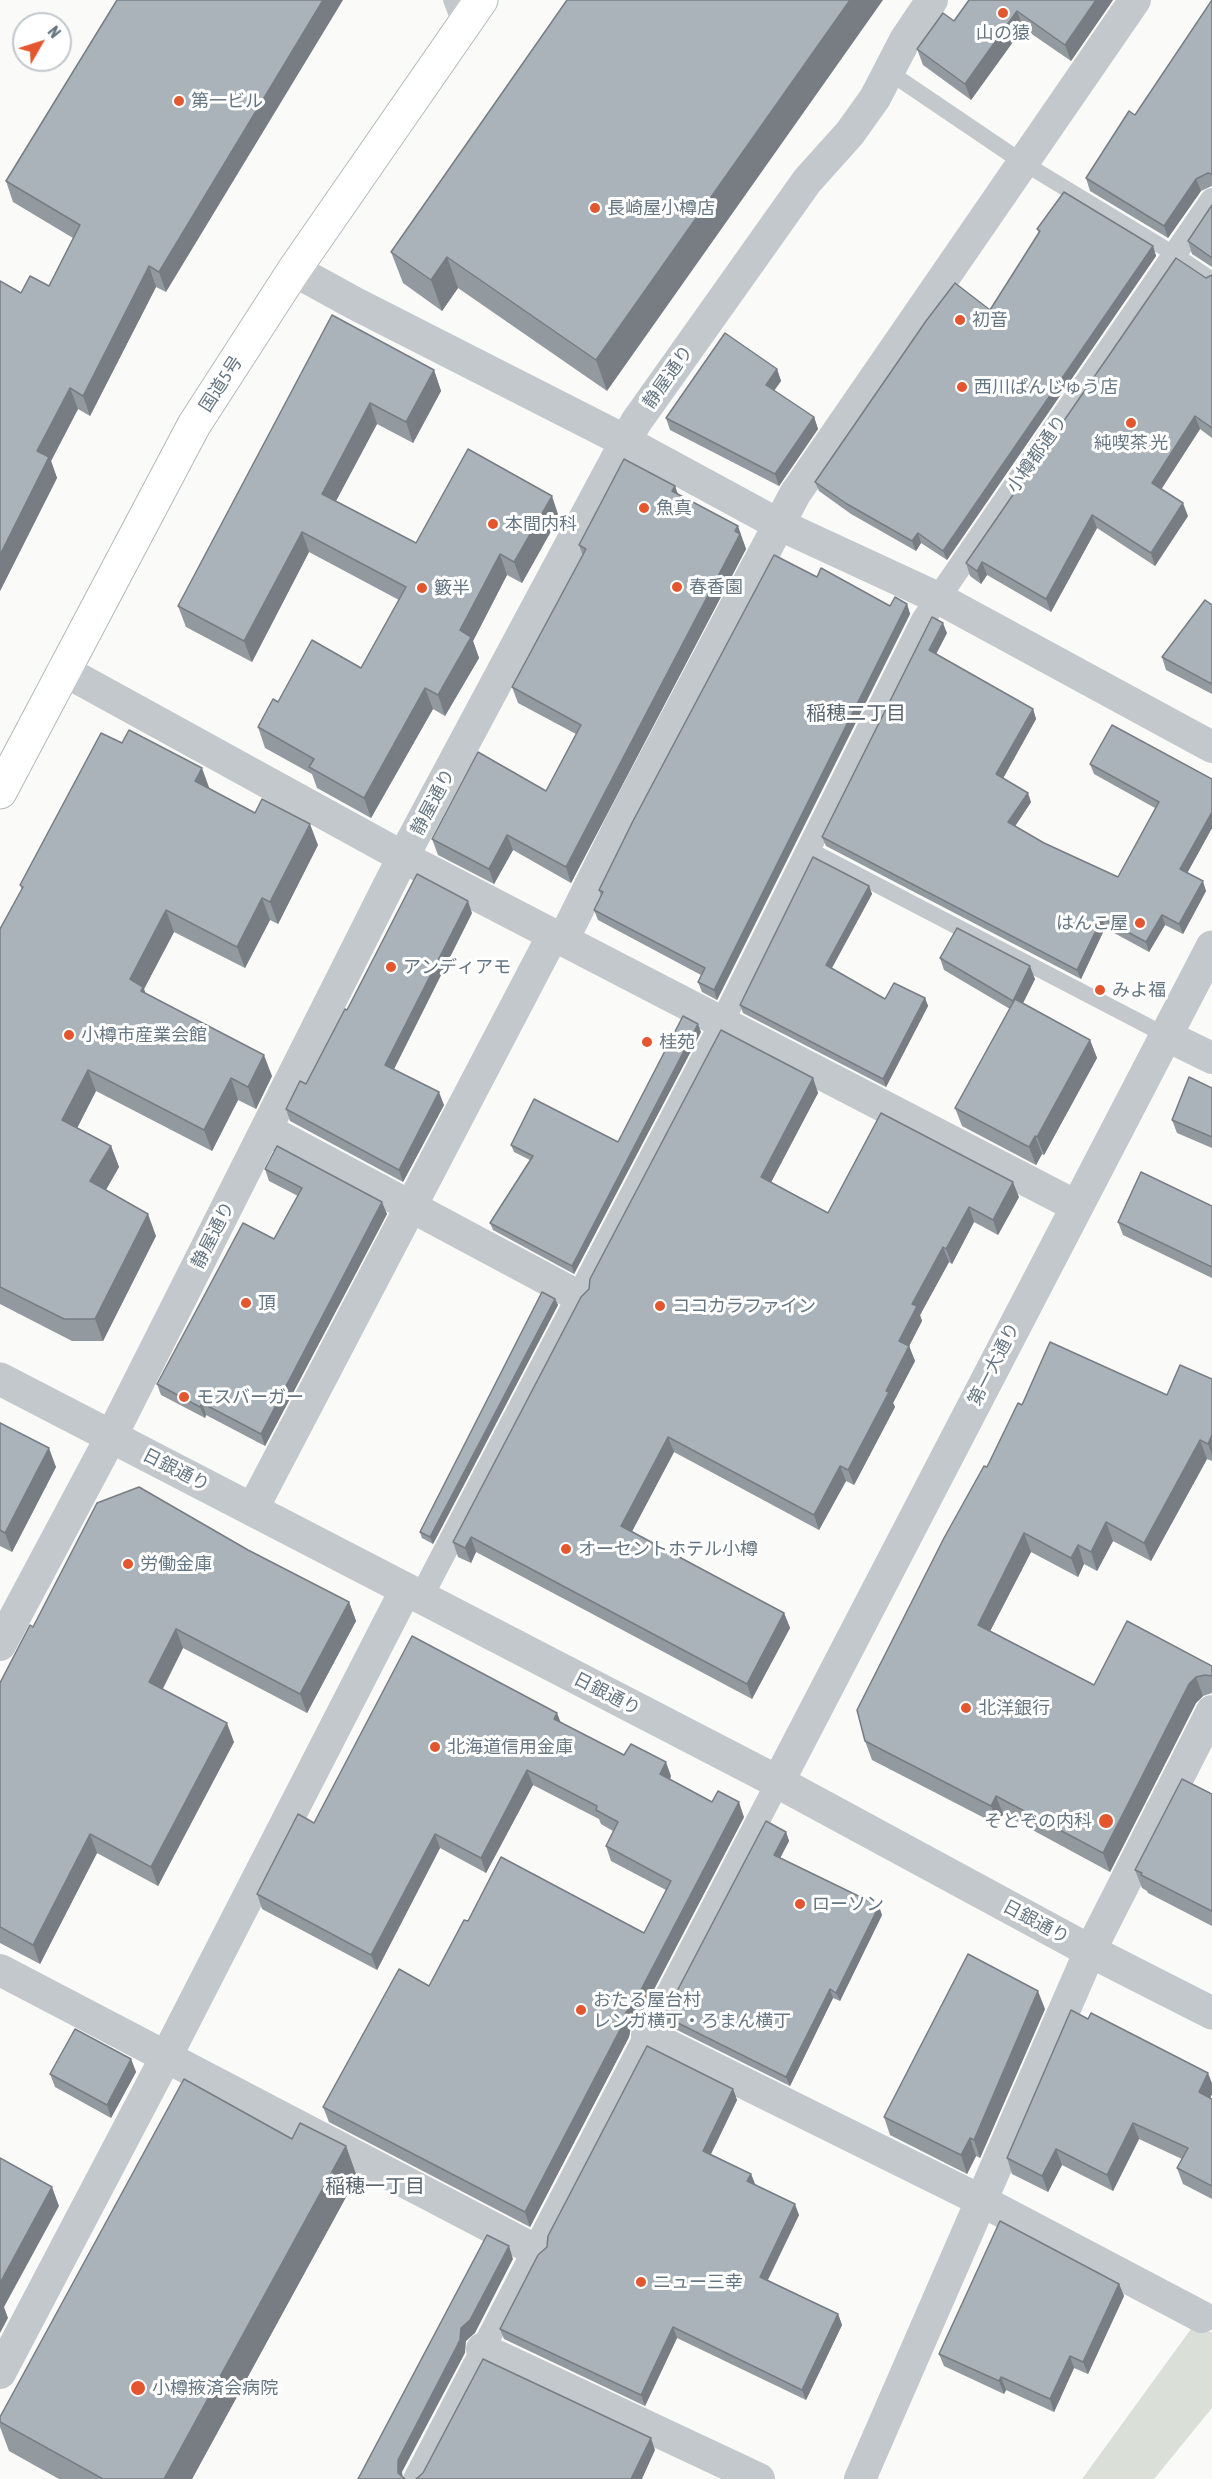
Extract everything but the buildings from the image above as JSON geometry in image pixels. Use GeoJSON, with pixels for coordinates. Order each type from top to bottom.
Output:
{"type":"FeatureCollection","features":[{"type":"Feature","properties":{"kind":"highway","name":"国道5号"},"geometry":{"type":"LineString","coordinates":[[0,792],[194,425],[456,13],[481,0]]}},
{"type":"Feature","properties":{"kind":"street","name":"静屋通り"},"geometry":{"type":"LineString","coordinates":[[0,1645],[111,1437],[403,857],[625,441],[636,422],[807,181],[850,133],[875,98],[905,40],[932,0]]}},
{"type":"Feature","properties":{"kind":"street"},"geometry":{"type":"LineString","coordinates":[[252,1510],[410,1207],[621,823],[795,494],[1135,0]]}},
{"type":"Feature","properties":{"kind":"street","name":"小樽都通り"},"geometry":{"type":"LineString","coordinates":[[413,1593],[578,1296],[722,1022],[930,609],[1212,200]]}},
{"type":"Feature","properties":{"kind":"street"},"geometry":{"type":"LineString","coordinates":[[294,270],[625,441],[930,609],[1212,747]]}},
{"type":"Feature","properties":{"kind":"street"},"geometry":{"type":"LineString","coordinates":[[63,670],[403,857],[1077,1206]]}},
{"type":"Feature","properties":{"kind":"street","name":"第一大通り"},"geometry":{"type":"LineString","coordinates":[[778,1782],[1212,947]]}},
{"type":"Feature","properties":{"kind":"street"},"geometry":{"type":"LineString","coordinates":[[1167,1036],[1212,1058]]}},
{"type":"Feature","properties":{"kind":"street"},"geometry":{"type":"LineString","coordinates":[[266,1129],[578,1296]]}},
{"type":"Feature","properties":{"kind":"street","name":"日銀通り"},"geometry":{"type":"LineString","coordinates":[[0,1379],[778,1782],[1090,1951],[1212,2013]]}},
{"type":"Feature","properties":{"kind":"street"},"geometry":{"type":"LineString","coordinates":[[0,2373],[413,1593]]}},
{"type":"Feature","properties":{"kind":"street"},"geometry":{"type":"LineString","coordinates":[[860,2479],[1090,1951],[1212,1711]]}},
{"type":"Feature","properties":{"kind":"street"},"geometry":{"type":"LineString","coordinates":[[415,2479],[778,1782]]}},
{"type":"Feature","properties":{"kind":"street"},"geometry":{"type":"LineString","coordinates":[[0,1970],[535,2250]]}},
{"type":"Feature","properties":{"kind":"street"},"geometry":{"type":"LineString","coordinates":[[647,2035],[982,2201],[1202,2317]]}},
{"type":"Feature","properties":{"kind":"street"},"geometry":{"type":"LineString","coordinates":[[482,2349],[759,2479]]}},
{"type":"Feature","properties":{"kind":"lane"},"geometry":{"type":"LineString","coordinates":[[889,72],[1022,162],[1174,254],[1212,280]]}},
{"type":"Feature","properties":{"kind":"lane"},"geometry":{"type":"LineString","coordinates":[[808,849],[1167,1036]]}},
{"type":"Feature","properties":{"kind":"shaded area"},"geometry":{"type":"Polygon","coordinates":[[[1191,2329],[1212,2332],[1212,2408],[1154,2479],[1082,2479],[1191,2329]]]}},
{"type":"Feature","properties":{"kind":"place","name":"山の猿"},"geometry":{"type":"Point","coordinates":[1003,13]}},
{"type":"Feature","properties":{"kind":"place","name":"第一ビル"},"geometry":{"type":"Point","coordinates":[179,101]}},
{"type":"Feature","properties":{"kind":"place","name":"長崎屋小樽店"},"geometry":{"type":"Point","coordinates":[595,208]}},
{"type":"Feature","properties":{"kind":"place","name":"初音"},"geometry":{"type":"Point","coordinates":[960,320]}},
{"type":"Feature","properties":{"kind":"place","name":"西川ぱんじゅう店"},"geometry":{"type":"Point","coordinates":[962,387]}},
{"type":"Feature","properties":{"kind":"place","name":"純喫茶 光"},"geometry":{"type":"Point","coordinates":[1131,423]}},
{"type":"Feature","properties":{"kind":"place","name":"魚真"},"geometry":{"type":"Point","coordinates":[644,508]}},
{"type":"Feature","properties":{"kind":"place","name":"本間内科"},"geometry":{"type":"Point","coordinates":[493,524]}},
{"type":"Feature","properties":{"kind":"place","name":"春香園"},"geometry":{"type":"Point","coordinates":[677,587]}},
{"type":"Feature","properties":{"kind":"place","name":"籔半"},"geometry":{"type":"Point","coordinates":[422,588]}},
{"type":"Feature","properties":{"kind":"place","name":"はんこ屋"},"geometry":{"type":"Point","coordinates":[1140,923]}},
{"type":"Feature","properties":{"kind":"place","name":"アンディアモ"},"geometry":{"type":"Point","coordinates":[391,967]}},
{"type":"Feature","properties":{"kind":"place","name":"みよ福"},"geometry":{"type":"Point","coordinates":[1100,990]}},
{"type":"Feature","properties":{"kind":"place","name":"小樽市産業会館"},"geometry":{"type":"Point","coordinates":[69,1035]}},
{"type":"Feature","properties":{"kind":"place","name":"桂苑"},"geometry":{"type":"Point","coordinates":[647,1042]}},
{"type":"Feature","properties":{"kind":"place","name":"頂"},"geometry":{"type":"Point","coordinates":[246,1303]}},
{"type":"Feature","properties":{"kind":"place","name":"ココカラファイン"},"geometry":{"type":"Point","coordinates":[660,1306]}},
{"type":"Feature","properties":{"kind":"place","name":"モスバーガー"},"geometry":{"type":"Point","coordinates":[184,1397]}},
{"type":"Feature","properties":{"kind":"place","name":"オーセントホテル小樽"},"geometry":{"type":"Point","coordinates":[566,1549]}},
{"type":"Feature","properties":{"kind":"place","name":"労働金庫"},"geometry":{"type":"Point","coordinates":[128,1564]}},
{"type":"Feature","properties":{"kind":"place","name":"北洋銀行"},"geometry":{"type":"Point","coordinates":[966,1708]}},
{"type":"Feature","properties":{"kind":"place","name":"北海道信用金庫"},"geometry":{"type":"Point","coordinates":[435,1747]}},
{"type":"Feature","properties":{"kind":"place","name":"そとぞの内科"},"geometry":{"type":"Point","coordinates":[1106,1821]}},
{"type":"Feature","properties":{"kind":"place","name":"ローソン"},"geometry":{"type":"Point","coordinates":[800,1904]}},
{"type":"Feature","properties":{"kind":"place","name":"おたる屋台村 レンガ横丁・ろまん横丁"},"geometry":{"type":"Point","coordinates":[581,2010]}},
{"type":"Feature","properties":{"kind":"place","name":"ニュー三幸"},"geometry":{"type":"Point","coordinates":[641,2282]}},
{"type":"Feature","properties":{"kind":"place","name":"小樽掖済会病院"},"geometry":{"type":"Point","coordinates":[138,2388]}},
{"type":"Feature","properties":{"kind":"district","name":"稲穂二丁目"},"geometry":{"type":"Point","coordinates":[856,714]}},
{"type":"Feature","properties":{"kind":"district","name":"稲穂一丁目"},"geometry":{"type":"Point","coordinates":[375,2187]}}]}
